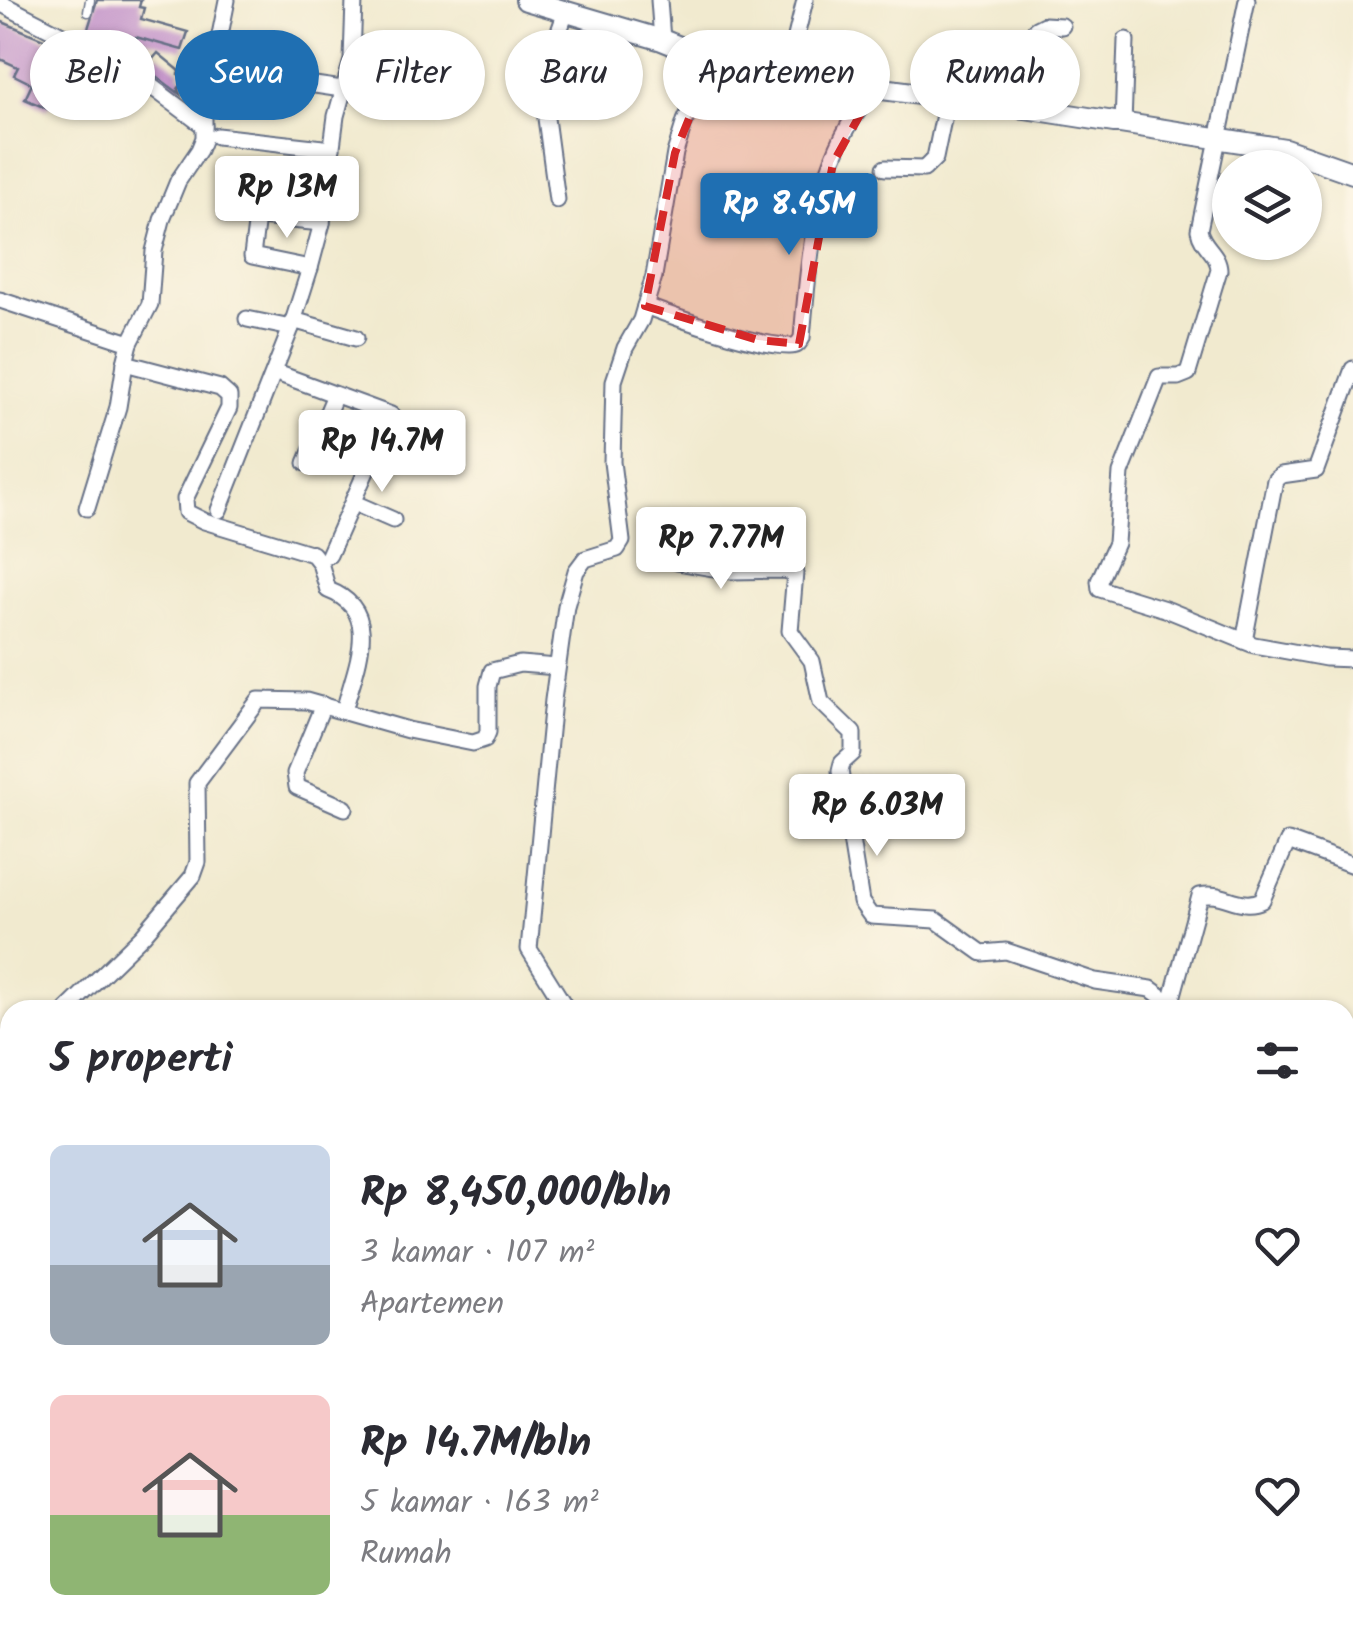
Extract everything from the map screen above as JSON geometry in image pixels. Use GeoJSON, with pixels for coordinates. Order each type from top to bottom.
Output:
{"type":"FeatureCollection","features":[{"type":"Feature","properties":{"kind":"main road"},"geometry":{"type":"LineString","coordinates":[[526,0],[662,40]]}},
{"type":"Feature","properties":{"kind":"main road"},"geometry":{"type":"LineString","coordinates":[[1080,117],[1298,152],[1353,174]]}},
{"type":"Feature","properties":{"kind":"street"},"geometry":{"type":"LineString","coordinates":[[221,30],[227,0]]}},
{"type":"Feature","properties":{"kind":"street"},"geometry":{"type":"LineString","coordinates":[[353,30],[354,0]]}},
{"type":"Feature","properties":{"kind":"street"},"geometry":{"type":"LineString","coordinates":[[659,0],[662,40]]}},
{"type":"Feature","properties":{"kind":"street"},"geometry":{"type":"LineString","coordinates":[[798,30],[805,0]]}},
{"type":"Feature","properties":{"kind":"street"},"geometry":{"type":"LineString","coordinates":[[1247,0],[1199,230],[1204,246],[1217,258],[1219,270],[1188,373],[1178,378],[1159,377],[1128,453],[1118,491],[1114,552],[1100,588],[1244,641],[1326,658],[1353,658]]}},
{"type":"Feature","properties":{"kind":"street"},"geometry":{"type":"LineString","coordinates":[[0,3],[128,69],[210,131],[332,149]]}},
{"type":"Feature","properties":{"kind":"street"},"geometry":{"type":"LineString","coordinates":[[558,200],[541,81],[560,10]]}},
{"type":"Feature","properties":{"kind":"street"},"geometry":{"type":"LineString","coordinates":[[1036,30],[1044,25],[1062,26]]}},
{"type":"Feature","properties":{"kind":"street"},"geometry":{"type":"LineString","coordinates":[[1123,124],[1126,40]]}},
{"type":"Feature","properties":{"kind":"street"},"geometry":{"type":"LineString","coordinates":[[219,510],[310,268],[322,222],[339,107]]}},
{"type":"Feature","properties":{"kind":"street"},"geometry":{"type":"LineString","coordinates":[[87,508],[118,407],[130,344],[150,304],[154,251],[162,220],[178,182],[210,131],[211,120]]}},
{"type":"Feature","properties":{"kind":"street"},"geometry":{"type":"LineString","coordinates":[[561,1000],[530,949],[566,606],[576,571],[584,559],[617,548],[622,542],[612,462],[614,381],[645,306],[685,120]]}},
{"type":"Feature","properties":{"kind":"street"},"geometry":{"type":"LineString","coordinates":[[645,306],[758,340],[792,347],[799,344],[819,210],[833,163],[853,120]]}},
{"type":"Feature","properties":{"kind":"street"},"geometry":{"type":"LineString","coordinates":[[885,168],[924,169],[935,158],[943,120]]}},
{"type":"Feature","properties":{"kind":"street"},"geometry":{"type":"LineString","coordinates":[[227,214],[322,222]]}},
{"type":"Feature","properties":{"kind":"street"},"geometry":{"type":"LineString","coordinates":[[258,217],[252,256],[310,268]]}},
{"type":"Feature","properties":{"kind":"street"},"geometry":{"type":"LineString","coordinates":[[0,300],[130,344]]}},
{"type":"Feature","properties":{"kind":"street"},"geometry":{"type":"LineString","coordinates":[[246,319],[356,338]]}},
{"type":"Feature","properties":{"kind":"street"},"geometry":{"type":"LineString","coordinates":[[125,363],[220,388],[230,396],[229,408],[185,499],[186,512],[313,554],[328,590],[354,604],[362,637],[344,711]]}},
{"type":"Feature","properties":{"kind":"street"},"geometry":{"type":"LineString","coordinates":[[1244,641],[1275,480],[1281,475],[1310,473],[1321,464],[1353,369]]}},
{"type":"Feature","properties":{"kind":"street"},"geometry":{"type":"LineString","coordinates":[[274,372],[391,415],[329,555]]}},
{"type":"Feature","properties":{"kind":"street"},"geometry":{"type":"LineString","coordinates":[[306,463],[335,394]]}},
{"type":"Feature","properties":{"kind":"street"},"geometry":{"type":"LineString","coordinates":[[354,504],[393,520]]}},
{"type":"Feature","properties":{"kind":"street"},"geometry":{"type":"LineString","coordinates":[[678,562],[730,571],[795,573],[790,631],[812,661],[821,702],[850,728],[854,738],[853,753],[840,771],[861,902],[872,916],[936,920],[982,953],[1006,952],[1095,982],[1151,990],[1167,1000]]}},
{"type":"Feature","properties":{"kind":"street"},"geometry":{"type":"LineString","coordinates":[[76,1000],[143,934],[193,876],[198,862],[197,783],[259,700],[272,698],[322,705],[408,730],[480,742],[488,732],[488,686],[492,671],[520,664],[558,667]]}},
{"type":"Feature","properties":{"kind":"street"},"geometry":{"type":"LineString","coordinates":[[322,705],[295,773],[297,787],[345,808]]}},
{"type":"Feature","properties":{"kind":"street"},"geometry":{"type":"LineString","coordinates":[[1177,1000],[1200,896],[1212,894],[1256,904],[1262,900],[1288,841],[1353,865]]}},
{"type":"Feature","properties":{"kind":"lane"},"geometry":{"type":"LineString","coordinates":[[88,12],[90,0]]}},
{"type":"Feature","properties":{"kind":"highlighted area"},"geometry":{"type":"Polygon","coordinates":[[[712,62],[809,85],[875,88],[833,163],[799,344],[758,340],[645,306],[675,153],[712,62]]]}},
{"type":"Feature","properties":{"kind":"building"},"geometry":{"type":"Polygon","coordinates":[[[97,0],[141,0],[141,19],[181,30],[175,30],[175,48],[155,42],[155,30],[88,30],[97,0]]]}},
{"type":"Feature","properties":{"kind":"building"},"geometry":{"type":"Polygon","coordinates":[[[0,21],[30,33],[30,83],[14,75],[18,67],[0,59],[0,21]]]}},
{"type":"Feature","properties":{"kind":"building"},"geometry":{"type":"Polygon","coordinates":[[[158,53],[175,67],[175,90],[155,75],[158,53]]]}}]}
